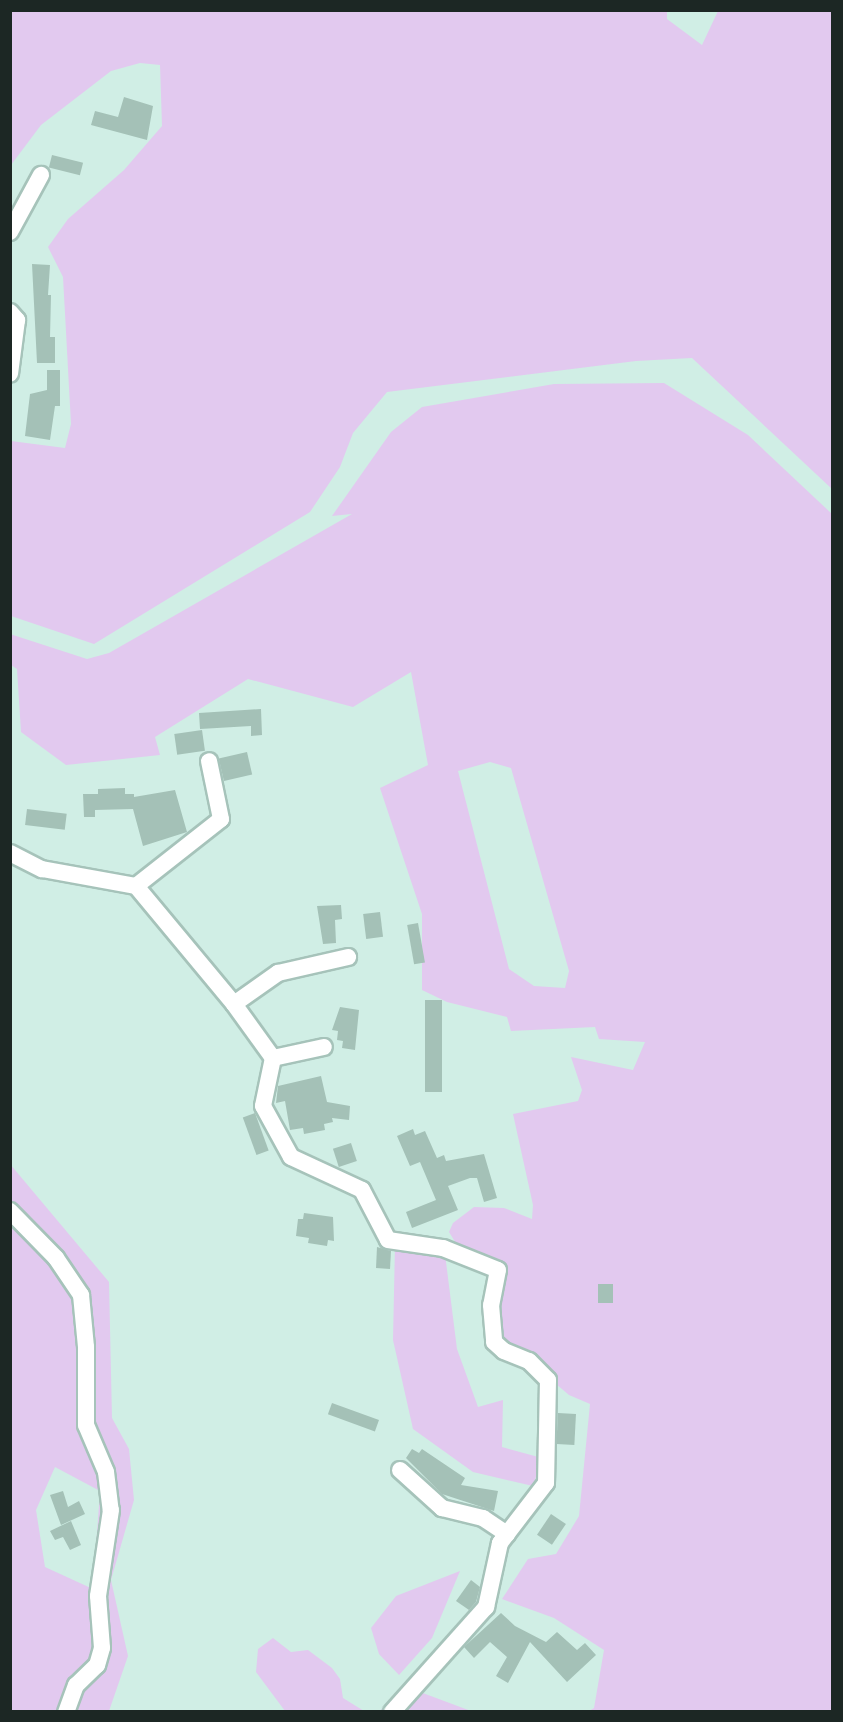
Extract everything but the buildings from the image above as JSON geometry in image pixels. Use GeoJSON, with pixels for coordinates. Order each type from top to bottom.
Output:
{"type":"FeatureCollection","features":[{"type":"Feature","properties":{"kind":"street"},"geometry":{"type":"LineString","coordinates":[[10,232],[41,175]]}},
{"type":"Feature","properties":{"kind":"street"},"geometry":{"type":"LineString","coordinates":[[10,312],[16,320],[10,374]]}},
{"type":"Feature","properties":{"kind":"street"},"geometry":{"type":"LineString","coordinates":[[136,886],[221,819],[209,761]]}},
{"type":"Feature","properties":{"kind":"street"},"geometry":{"type":"LineString","coordinates":[[10,853],[42,869],[136,886],[234,1004],[273,1058],[263,1106],[291,1157],[362,1190],[388,1240],[443,1248],[498,1270],[491,1305],[494,1342],[504,1351],[529,1361],[548,1380],[546,1483],[500,1543],[486,1607],[392,1712]]}},
{"type":"Feature","properties":{"kind":"street"},"geometry":{"type":"LineString","coordinates":[[234,1004],[278,973],[348,957]]}},
{"type":"Feature","properties":{"kind":"street"},"geometry":{"type":"LineString","coordinates":[[273,1058],[324,1047]]}},
{"type":"Feature","properties":{"kind":"street"},"geometry":{"type":"LineString","coordinates":[[10,1211],[56,1258],[81,1295],[86,1347],[86,1425],[99,1447],[106,1472],[111,1510],[98,1596],[102,1648],[97,1665],[76,1685],[66,1712]]}},
{"type":"Feature","properties":{"kind":"street"},"geometry":{"type":"LineString","coordinates":[[400,1470],[442,1508],[483,1518],[507,1534]]}},
{"type":"Feature","properties":{"kind":"shaded area"},"geometry":{"type":"Polygon","coordinates":[[[11,10],[667,11],[667,19],[702,45],[718,11],[832,11],[832,489],[692,358],[636,361],[387,392],[353,433],[340,467],[310,512],[94,644],[11,616],[11,441],[65,448],[71,424],[63,277],[48,247],[68,219],[124,170],[162,126],[160,65],[140,63],[111,71],[41,125],[11,165],[11,10]]]}},
{"type":"Feature","properties":{"kind":"shaded area"},"geometry":{"type":"Polygon","coordinates":[[[664,383],[748,435],[832,514],[832,1711],[589,1711],[594,1708],[604,1650],[554,1618],[502,1599],[528,1559],[556,1554],[579,1516],[590,1404],[569,1395],[497,1334],[504,1263],[457,1245],[449,1232],[453,1223],[474,1207],[504,1208],[532,1219],[533,1205],[513,1114],[578,1101],[582,1090],[571,1057],[633,1070],[645,1042],[599,1039],[595,1027],[511,1031],[507,1017],[447,1002],[422,990],[422,914],[380,788],[428,765],[411,672],[353,707],[248,679],[155,737],[160,755],[66,765],[21,732],[17,669],[11,665],[10,634],[87,659],[109,653],[352,514],[332,516],[391,432],[422,407],[554,384],[664,383]],[[490,762],[458,771],[509,969],[534,986],[565,988],[569,971],[511,768],[490,762]]]}},
{"type":"Feature","properties":{"kind":"shaded area"},"geometry":{"type":"Polygon","coordinates":[[[10,1164],[109,1282],[112,1418],[129,1449],[134,1500],[111,1580],[128,1656],[109,1711],[11,1711],[10,1164]],[[55,1467],[36,1510],[45,1567],[93,1589],[100,1491],[55,1467]]]}},
{"type":"Feature","properties":{"kind":"shaded area"},"geometry":{"type":"Polygon","coordinates":[[[395,1245],[445,1254],[457,1349],[478,1407],[503,1400],[502,1447],[542,1458],[533,1486],[473,1472],[413,1429],[393,1340],[395,1245]]]}},
{"type":"Feature","properties":{"kind":"shaded area"},"geometry":{"type":"Polygon","coordinates":[[[460,1571],[432,1638],[399,1675],[379,1654],[371,1628],[396,1596],[460,1571]]]}},
{"type":"Feature","properties":{"kind":"shaded area"},"geometry":{"type":"Polygon","coordinates":[[[273,1638],[291,1652],[308,1650],[332,1668],[340,1679],[343,1698],[364,1711],[285,1711],[256,1672],[258,1649],[273,1638]]]}},
{"type":"Feature","properties":{"kind":"shaded area"},"geometry":{"type":"Polygon","coordinates":[[[404,1686],[471,1711],[471,1712],[379,1712],[404,1686]]]}}]}
